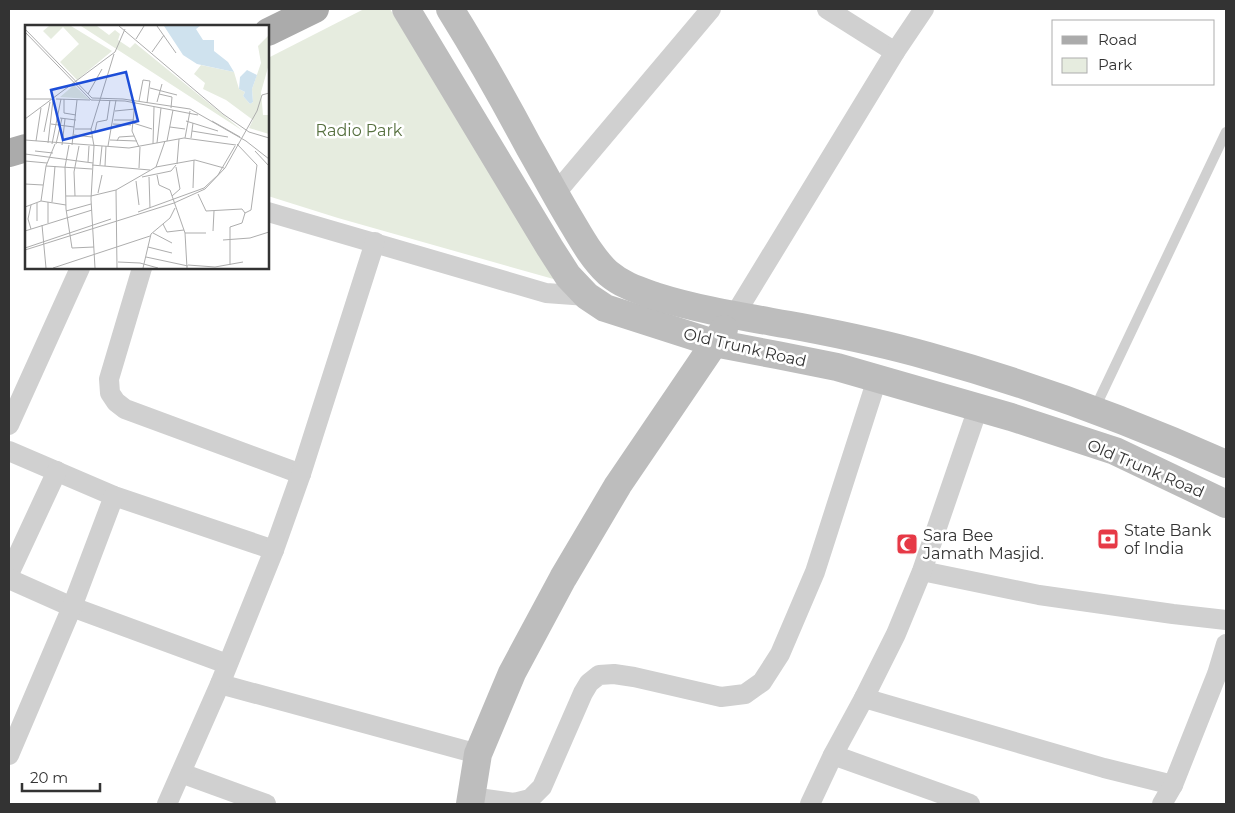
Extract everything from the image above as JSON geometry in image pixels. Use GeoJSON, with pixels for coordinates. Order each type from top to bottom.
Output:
{"type":"FeatureCollection","features":[{"type":"Feature","properties":{"kind":"main road"},"geometry":{"type":"LineString","coordinates":[[269,32],[315,9]]}},
{"type":"Feature","properties":{"kind":"street","name":"Old Trunk Road"},"geometry":{"type":"LineString","coordinates":[[406,9],[568,276],[587,296],[605,308],[714,344],[837,367],[978,408],[1115,451],[1226,504]]}},
{"type":"Feature","properties":{"kind":"street"},"geometry":{"type":"LineString","coordinates":[[450,9],[509,108],[581,238],[596,261],[622,284],[675,302],[734,316],[859,339],[974,369],[1177,442],[1226,464]]}},
{"type":"Feature","properties":{"kind":"street"},"geometry":{"type":"LineString","coordinates":[[555,194],[711,9]]}},
{"type":"Feature","properties":{"kind":"street"},"geometry":{"type":"LineString","coordinates":[[827,9],[895,52]]}},
{"type":"Feature","properties":{"kind":"street"},"geometry":{"type":"LineString","coordinates":[[877,379],[816,572],[780,654],[762,682],[745,694],[722,697],[634,677],[614,674],[599,675],[589,683],[583,693],[542,786],[530,799],[514,803],[470,801],[478,754],[512,673],[563,578],[618,485],[734,316],[895,52],[924,9]]}},
{"type":"Feature","properties":{"kind":"street"},"geometry":{"type":"LineString","coordinates":[[269,212],[546,293],[587,296]]}},
{"type":"Feature","properties":{"kind":"street"},"geometry":{"type":"LineString","coordinates":[[167,804],[220,684],[274,550],[301,474],[375,242]]}},
{"type":"Feature","properties":{"kind":"street"},"geometry":{"type":"LineString","coordinates":[[9,425],[80,269]]}},
{"type":"Feature","properties":{"kind":"street"},"geometry":{"type":"LineString","coordinates":[[142,269],[109,379],[110,393],[116,402],[125,409],[301,474]]}},
{"type":"Feature","properties":{"kind":"street"},"geometry":{"type":"LineString","coordinates":[[810,804],[896,634],[922,570],[978,408]]}},
{"type":"Feature","properties":{"kind":"street"},"geometry":{"type":"LineString","coordinates":[[9,451],[114,496],[274,550]]}},
{"type":"Feature","properties":{"kind":"street"},"geometry":{"type":"LineString","coordinates":[[9,574],[57,472]]}},
{"type":"Feature","properties":{"kind":"street"},"geometry":{"type":"LineString","coordinates":[[9,755],[72,607],[114,496]]}},
{"type":"Feature","properties":{"kind":"street"},"geometry":{"type":"LineString","coordinates":[[922,570],[1039,595],[1226,620]]}},
{"type":"Feature","properties":{"kind":"street"},"geometry":{"type":"LineString","coordinates":[[9,579],[72,607],[227,664]]}},
{"type":"Feature","properties":{"kind":"street"},"geometry":{"type":"LineString","coordinates":[[1162,804],[1174,785],[1217,674],[1226,644]]}},
{"type":"Feature","properties":{"kind":"street"},"geometry":{"type":"LineString","coordinates":[[220,684],[478,754]]}},
{"type":"Feature","properties":{"kind":"street"},"geometry":{"type":"LineString","coordinates":[[864,698],[1104,768],[1174,785]]}},
{"type":"Feature","properties":{"kind":"street"},"geometry":{"type":"LineString","coordinates":[[833,756],[970,804]]}},
{"type":"Feature","properties":{"kind":"street"},"geometry":{"type":"LineString","coordinates":[[181,773],[266,804]]}},
{"type":"Feature","properties":{"kind":"lane"},"geometry":{"type":"LineString","coordinates":[[1094,411],[1226,132]]}},
{"type":"Feature","properties":{"kind":"green space","name":"Radio Park"},"geometry":{"type":"Polygon","coordinates":[[[364,9],[390,9],[557,280],[338,218],[269,196],[269,57],[364,9]]]}},
{"type":"Feature","properties":{"kind":"place","name":"State Bank of India"},"geometry":{"type":"Point","coordinates":[1108,539]}},
{"type":"Feature","properties":{"kind":"place","name":"Sara Bee Jamath Masjid."},"geometry":{"type":"Point","coordinates":[907,544]}}]}
